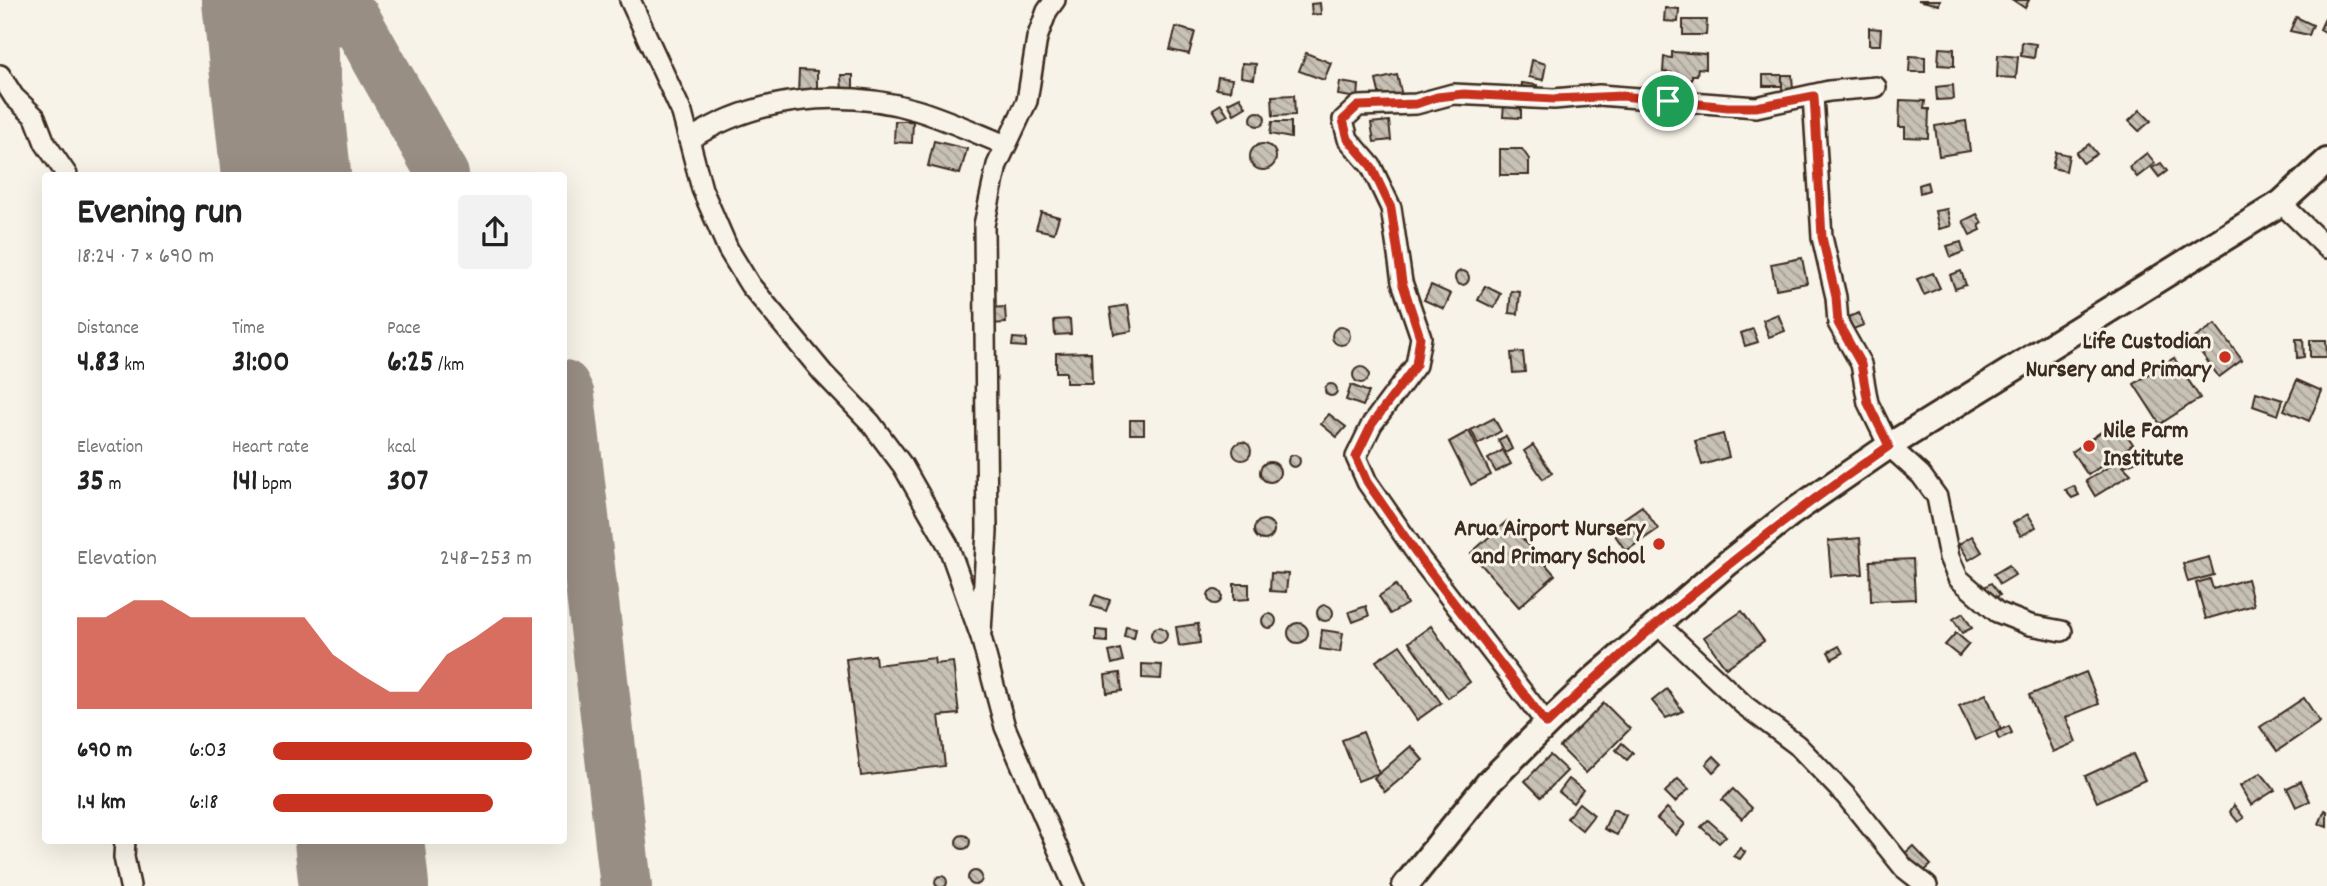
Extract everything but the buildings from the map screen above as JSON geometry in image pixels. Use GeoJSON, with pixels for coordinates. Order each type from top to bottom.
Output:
{"type":"FeatureCollection","features":[{"type":"Feature","properties":{"kind":"main road"},"geometry":{"type":"LineString","coordinates":[[1405,886],[1489,782],[1547,724],[1657,623],[1790,514],[1889,446],[2281,203],[2327,161]]}},
{"type":"Feature","properties":{"kind":"street"},"geometry":{"type":"LineString","coordinates":[[630,0],[682,113],[702,190],[728,248],[750,285],[823,373],[870,422],[903,466],[948,545],[981,637],[1005,727],[1074,886]]}},
{"type":"Feature","properties":{"kind":"street"},"geometry":{"type":"LineString","coordinates":[[981,637],[987,531],[984,238],[993,183],[1006,145],[1027,101],[1038,38],[1047,11],[1055,0]]}},
{"type":"Feature","properties":{"kind":"street"},"geometry":{"type":"LineString","coordinates":[[0,75],[14,97],[35,117],[45,143],[65,172]]}},
{"type":"Feature","properties":{"kind":"street"},"geometry":{"type":"LineString","coordinates":[[1547,724],[1421,560],[1367,482],[1356,457],[1372,424],[1416,365],[1420,337],[1402,282],[1391,208],[1371,166],[1348,139],[1343,120],[1358,106],[1416,104],[1437,97],[1464,94],[1554,99],[1622,96],[1728,107],[1756,107],[1876,87]]}},
{"type":"Feature","properties":{"kind":"street"},"geometry":{"type":"LineString","coordinates":[[1814,96],[1822,237],[1836,297],[1838,323],[1861,364],[1868,403],[1889,446],[1921,475],[1937,497],[1949,556],[1958,578],[1997,612],[2030,625],[2062,632]]}},
{"type":"Feature","properties":{"kind":"street"},"geometry":{"type":"LineString","coordinates":[[689,140],[730,117],[780,102],[831,98],[881,102],[916,110],[1006,145]]}},
{"type":"Feature","properties":{"kind":"street"},"geometry":{"type":"LineString","coordinates":[[2281,203],[2327,248]]}},
{"type":"Feature","properties":{"kind":"street"},"geometry":{"type":"LineString","coordinates":[[1657,623],[1744,705],[1797,745],[1846,796],[1904,868],[1927,886]]}},
{"type":"Feature","properties":{"kind":"street"},"geometry":{"type":"LineString","coordinates":[[125,844],[124,857],[131,886]]}},
{"type":"Feature","properties":{"kind":"taxiway"},"geometry":{"type":"LineString","coordinates":[[270,26],[355,19],[441,172]]}},
{"type":"Feature","properties":{"kind":"taxiway"},"geometry":{"type":"LineString","coordinates":[[567,392],[626,886]]}},
{"type":"Feature","properties":{"kind":"runway"},"geometry":{"type":"LineString","coordinates":[[267,0],[286,172]]}},
{"type":"Feature","properties":{"kind":"runway"},"geometry":{"type":"LineString","coordinates":[[359,844],[364,886]]}},
{"type":"Feature","properties":{"kind":"place","name":"Life Custodian Nursery and Primary"},"geometry":{"type":"Point","coordinates":[2225,357]}},
{"type":"Feature","properties":{"kind":"place","name":"Nile Farm Institute"},"geometry":{"type":"Point","coordinates":[2089,446]}},
{"type":"Feature","properties":{"kind":"place","name":"Arua Airport Nursery and Primary School"},"geometry":{"type":"Point","coordinates":[1659,544]}},
{"type":"Feature","properties":{"kind":"route"},"geometry":{"type":"LineString","coordinates":[[1453,94],[1554,99],[1600,95],[1668,101],[1756,107],[1814,96],[1822,237],[1836,297],[1838,323],[1861,364],[1868,403],[1889,446],[1790,514],[1728,563],[1595,678],[1547,724],[1421,560],[1367,482],[1356,457],[1372,424],[1408,380],[1416,365],[1420,337],[1402,282],[1391,208],[1371,166],[1348,139],[1343,120],[1358,106],[1416,104],[1453,94]]}}]}
